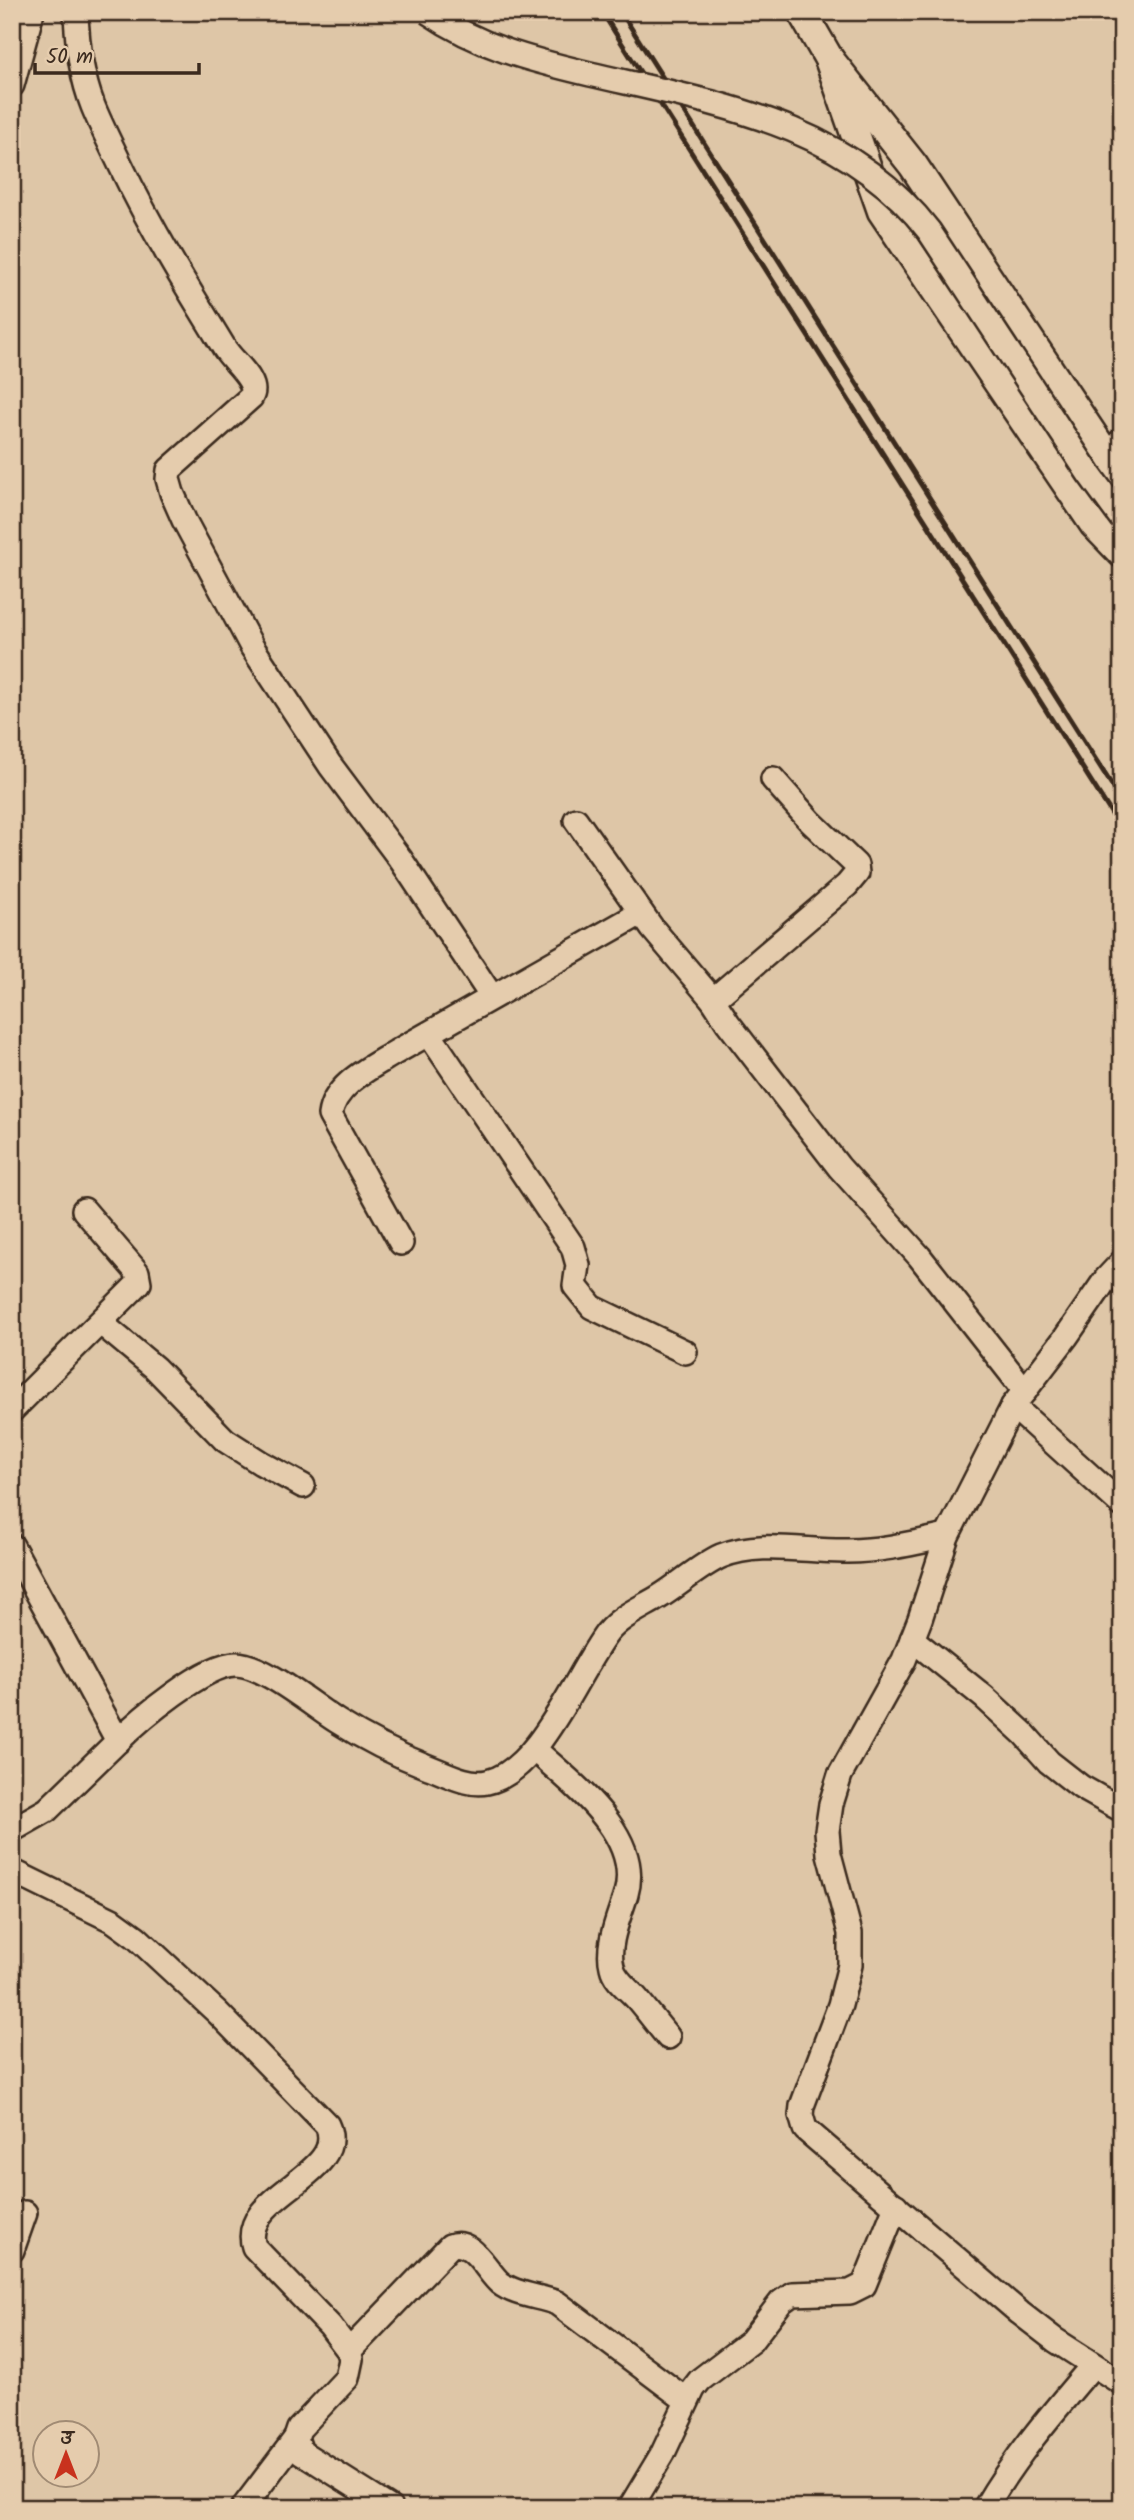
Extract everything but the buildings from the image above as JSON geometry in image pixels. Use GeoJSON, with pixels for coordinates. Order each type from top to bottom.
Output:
{"type":"FeatureCollection","features":[{"type":"Feature","properties":{"kind":"main road"},"geometry":{"type":"LineString","coordinates":[[802,12],[829,60],[914,165],[1046,362],[1116,459]]}},
{"type":"Feature","properties":{"kind":"main road"},"geometry":{"type":"LineString","coordinates":[[829,60],[882,211],[1094,524],[1122,554]]}},
{"type":"Feature","properties":{"kind":"street"},"geometry":{"type":"LineString","coordinates":[[12,85],[32,12]]}},
{"type":"Feature","properties":{"kind":"street"},"geometry":{"type":"LineString","coordinates":[[76,12],[77,38],[92,104],[161,246],[233,362],[254,387],[251,397],[169,470],[168,479],[172,493],[252,647],[330,765],[401,860],[492,997]]}},
{"type":"Feature","properties":{"kind":"street"},"geometry":{"type":"LineString","coordinates":[[428,12],[452,29],[522,58],[736,108],[805,134],[855,160],[900,198],[929,230],[1089,474],[1122,519]]}},
{"type":"Feature","properties":{"kind":"street"},"geometry":{"type":"LineString","coordinates":[[713,1000],[848,885],[857,873],[856,865],[810,821],[773,779]]}},
{"type":"Feature","properties":{"kind":"street"},"geometry":{"type":"LineString","coordinates":[[576,820],[641,913],[713,1000],[839,1167],[919,1256],[1019,1398],[1122,1505]]}},
{"type":"Feature","properties":{"kind":"street"},"geometry":{"type":"LineString","coordinates":[[401,1243],[335,1127],[330,1115],[331,1105],[338,1093],[361,1075],[429,1034],[641,913]]}},
{"type":"Feature","properties":{"kind":"street"},"geometry":{"type":"LineString","coordinates":[[429,1034],[573,1247],[578,1265],[575,1279],[579,1293],[592,1307],[685,1352]]}},
{"type":"Feature","properties":{"kind":"street"},"geometry":{"type":"LineString","coordinates":[[12,1410],[135,1290],[139,1283],[139,1278],[84,1210]]}},
{"type":"Feature","properties":{"kind":"street"},"geometry":{"type":"LineString","coordinates":[[1122,1262],[1106,1279],[1019,1398],[947,1536],[904,1660],[840,1775],[831,1804],[827,1831],[829,1854],[850,1933],[850,1965],[840,2005],[801,2115],[805,2129],[1020,2314],[1122,2383]]}},
{"type":"Feature","properties":{"kind":"street"},"geometry":{"type":"LineString","coordinates":[[101,1323],[155,1368],[225,1440],[261,1464],[303,1486]]}},
{"type":"Feature","properties":{"kind":"street"},"geometry":{"type":"LineString","coordinates":[[12,1830],[47,1810],[141,1718],[223,1666],[237,1664],[268,1676],[392,1753],[464,1781],[485,1783],[510,1774],[534,1749],[608,1632],[631,1612],[720,1557],[762,1548],[849,1552],[899,1547],[947,1536]]}},
{"type":"Feature","properties":{"kind":"street"},"geometry":{"type":"LineString","coordinates":[[12,1546],[118,1741]]}},
{"type":"Feature","properties":{"kind":"street"},"geometry":{"type":"LineString","coordinates":[[912,1639],[984,1697],[1024,1734],[1049,1762],[1080,1787],[1122,1810]]}},
{"type":"Feature","properties":{"kind":"street"},"geometry":{"type":"LineString","coordinates":[[534,1749],[586,1796],[615,1832],[628,1860],[629,1885],[611,1950],[612,1968],[622,1985],[636,1997],[668,2037]]}},
{"type":"Feature","properties":{"kind":"street"},"geometry":{"type":"LineString","coordinates":[[12,1871],[114,1921],[136,1937],[218,2013],[327,2124],[331,2141],[328,2150],[318,2163],[256,2220],[251,2238],[254,2247],[330,2326],[349,2351],[351,2359],[347,2378],[299,2429],[296,2438],[243,2508]]}},
{"type":"Feature","properties":{"kind":"street"},"geometry":{"type":"LineString","coordinates":[[630,2508],[663,2453],[686,2400],[700,2380],[751,2341],[786,2297],[800,2293],[850,2292],[864,2285],[896,2206]]}},
{"type":"Feature","properties":{"kind":"street"},"geometry":{"type":"LineString","coordinates":[[12,2250],[25,2213]]}},
{"type":"Feature","properties":{"kind":"street"},"geometry":{"type":"LineString","coordinates":[[349,2351],[450,2246],[460,2244],[469,2248],[501,2283],[565,2308],[686,2400]]}},
{"type":"Feature","properties":{"kind":"street"},"geometry":{"type":"LineString","coordinates":[[985,2508],[1010,2466],[1093,2365]]}},
{"type":"Feature","properties":{"kind":"street"},"geometry":{"type":"LineString","coordinates":[[296,2438],[300,2452],[306,2458],[329,2469],[390,2508]]}},
{"type":"Feature","properties":{"kind":"railway"},"geometry":{"type":"LineString","coordinates":[[602,12],[1122,830]]}},
{"type":"Feature","properties":{"kind":"railway"},"geometry":{"type":"LineString","coordinates":[[621,12],[1122,801]]}}]}
